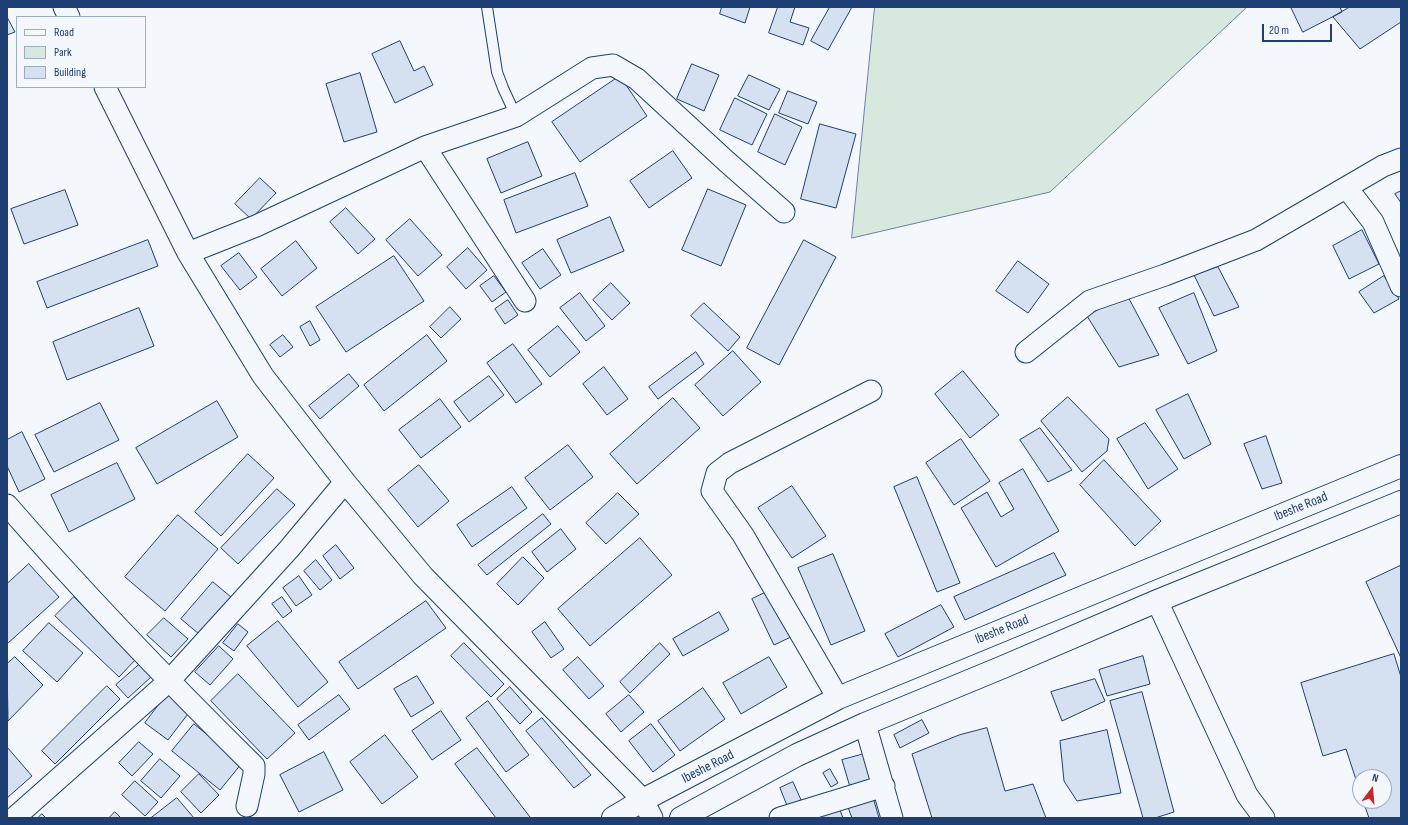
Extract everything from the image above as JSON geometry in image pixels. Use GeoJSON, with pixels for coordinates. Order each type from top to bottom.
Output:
{"type":"FeatureCollection","features":[{"type":"Feature","properties":{"kind":"main road","name":"Ibeshe Road"},"geometry":{"type":"LineString","coordinates":[[614,818],[647,809],[838,698],[1401,466]]}},
{"type":"Feature","properties":{"kind":"main road"},"geometry":{"type":"LineString","coordinates":[[681,818],[797,755],[865,724],[1157,601],[1401,502]]}},
{"type":"Feature","properties":{"kind":"street"},"geometry":{"type":"LineString","coordinates":[[64,7],[68,16]]}},
{"type":"Feature","properties":{"kind":"street"},"geometry":{"type":"LineString","coordinates":[[188,253],[263,223],[425,147],[516,116],[592,68],[613,65],[637,78],[726,161],[784,212]]}},
{"type":"Feature","properties":{"kind":"street"},"geometry":{"type":"LineString","coordinates":[[105,88],[188,253],[263,376],[345,482],[423,576],[647,809]]}},
{"type":"Feature","properties":{"kind":"street"},"geometry":{"type":"LineString","coordinates":[[425,147],[525,301]]}},
{"type":"Feature","properties":{"kind":"street"},"geometry":{"type":"LineString","coordinates":[[1026,352],[1090,301],[1165,275],[1256,240],[1384,166],[1401,158]]}},
{"type":"Feature","properties":{"kind":"street"},"geometry":{"type":"LineString","coordinates":[[1347,188],[1373,222],[1401,286]]}},
{"type":"Feature","properties":{"kind":"street"},"geometry":{"type":"LineString","coordinates":[[838,698],[743,535],[712,491],[717,473],[730,463],[871,391]]}},
{"type":"Feature","properties":{"kind":"street"},"geometry":{"type":"LineString","coordinates":[[14,818],[169,681],[289,549],[345,482]]}},
{"type":"Feature","properties":{"kind":"street"},"geometry":{"type":"LineString","coordinates":[[7,505],[66,572],[169,681],[254,766],[254,774],[247,806]]}},
{"type":"Feature","properties":{"kind":"street"},"geometry":{"type":"LineString","coordinates":[[1157,601],[1247,795],[1264,818]]}},
{"type":"Feature","properties":{"kind":"street"},"geometry":{"type":"LineString","coordinates":[[865,724],[892,818]]}},
{"type":"Feature","properties":{"kind":"street"},"geometry":{"type":"LineString","coordinates":[[780,818],[884,786]]}},
{"type":"Feature","properties":{"kind":"lane"},"geometry":{"type":"LineString","coordinates":[[487,7],[497,72],[516,116]]}},
{"type":"Feature","properties":{"kind":"green space"},"geometry":{"type":"Polygon","coordinates":[[[875,7],[1247,7],[1050,192],[852,238],[875,7]]]}},
{"type":"Feature","properties":{"kind":"building"},"geometry":{"type":"Polygon","coordinates":[[[722,7],[750,7],[745,23],[720,14],[722,7]]]}},
{"type":"Feature","properties":{"kind":"building"},"geometry":{"type":"Polygon","coordinates":[[[778,7],[795,7],[790,22],[809,28],[803,45],[769,33],[778,7]]]}},
{"type":"Feature","properties":{"kind":"building"},"geometry":{"type":"Polygon","coordinates":[[[830,7],[852,7],[828,50],[811,41],[830,7]]]}},
{"type":"Feature","properties":{"kind":"building"},"geometry":{"type":"Polygon","coordinates":[[[1291,7],[1340,7],[1342,12],[1303,32],[1291,7]]]}},
{"type":"Feature","properties":{"kind":"building"},"geometry":{"type":"Polygon","coordinates":[[[1350,7],[1401,7],[1401,22],[1360,49],[1333,17],[1350,7]]]}},
{"type":"Feature","properties":{"kind":"building"},"geometry":{"type":"Polygon","coordinates":[[[7,17],[15,32],[7,35],[7,17]]]}},
{"type":"Feature","properties":{"kind":"building"},"geometry":{"type":"Polygon","coordinates":[[[400,41],[414,71],[424,66],[433,85],[395,103],[372,54],[400,41]]]}},
{"type":"Feature","properties":{"kind":"building"},"geometry":{"type":"Polygon","coordinates":[[[692,64],[719,75],[704,111],[677,99],[692,64]]]}},
{"type":"Feature","properties":{"kind":"building"},"geometry":{"type":"Polygon","coordinates":[[[360,73],[377,132],[344,142],[326,84],[360,73]]]}},
{"type":"Feature","properties":{"kind":"building"},"geometry":{"type":"Polygon","coordinates":[[[749,75],[780,89],[769,110],[738,96],[749,75]]]}},
{"type":"Feature","properties":{"kind":"building"},"geometry":{"type":"Polygon","coordinates":[[[620,76],[647,116],[580,162],[552,122],[620,76]]]}},
{"type":"Feature","properties":{"kind":"building"},"geometry":{"type":"Polygon","coordinates":[[[788,91],[817,102],[808,124],[779,113],[788,91]]]}},
{"type":"Feature","properties":{"kind":"building"},"geometry":{"type":"Polygon","coordinates":[[[735,98],[767,114],[752,145],[720,130],[735,98]]]}},
{"type":"Feature","properties":{"kind":"building"},"geometry":{"type":"Polygon","coordinates":[[[775,114],[802,127],[785,165],[758,152],[775,114]]]}},
{"type":"Feature","properties":{"kind":"building"},"geometry":{"type":"Polygon","coordinates":[[[820,124],[856,134],[836,208],[801,199],[820,124]]]}},
{"type":"Feature","properties":{"kind":"building"},"geometry":{"type":"Polygon","coordinates":[[[528,142],[542,176],[501,193],[487,159],[528,142]]]}},
{"type":"Feature","properties":{"kind":"building"},"geometry":{"type":"Polygon","coordinates":[[[673,151],[692,178],[649,208],[630,181],[673,151]]]}},
{"type":"Feature","properties":{"kind":"building"},"geometry":{"type":"Polygon","coordinates":[[[575,173],[588,206],[516,233],[504,200],[575,173]]]}},
{"type":"Feature","properties":{"kind":"building"},"geometry":{"type":"Polygon","coordinates":[[[260,178],[276,193],[251,219],[235,204],[260,178]]]}},
{"type":"Feature","properties":{"kind":"building"},"geometry":{"type":"Polygon","coordinates":[[[708,189],[746,205],[721,266],[682,250],[708,189]]]}},
{"type":"Feature","properties":{"kind":"building"},"geometry":{"type":"Polygon","coordinates":[[[65,190],[78,225],[24,244],[11,209],[65,190]]]}},
{"type":"Feature","properties":{"kind":"building"},"geometry":{"type":"Polygon","coordinates":[[[1401,191],[1401,203],[1395,194],[1401,191]]]}},
{"type":"Feature","properties":{"kind":"building"},"geometry":{"type":"Polygon","coordinates":[[[346,208],[375,239],[358,254],[330,222],[346,208]]]}},
{"type":"Feature","properties":{"kind":"building"},"geometry":{"type":"Polygon","coordinates":[[[610,217],[624,251],[571,273],[557,240],[610,217]]]}},
{"type":"Feature","properties":{"kind":"building"},"geometry":{"type":"Polygon","coordinates":[[[410,219],[442,255],[418,276],[386,240],[410,219]]]}},
{"type":"Feature","properties":{"kind":"building"},"geometry":{"type":"Polygon","coordinates":[[[1362,230],[1379,264],[1349,279],[1333,246],[1362,230]]]}},
{"type":"Feature","properties":{"kind":"building"},"geometry":{"type":"Polygon","coordinates":[[[148,240],[158,266],[47,308],[37,282],[148,240]]]}},
{"type":"Feature","properties":{"kind":"building"},"geometry":{"type":"Polygon","coordinates":[[[804,240],[836,257],[779,365],[747,348],[804,240]]]}},
{"type":"Feature","properties":{"kind":"building"},"geometry":{"type":"Polygon","coordinates":[[[296,241],[317,268],[282,296],[261,269],[296,241]]]}},
{"type":"Feature","properties":{"kind":"building"},"geometry":{"type":"Polygon","coordinates":[[[468,248],[487,270],[466,289],[447,267],[468,248]]]}},
{"type":"Feature","properties":{"kind":"building"},"geometry":{"type":"Polygon","coordinates":[[[543,249],[561,275],[540,289],[522,263],[543,249]]]}},
{"type":"Feature","properties":{"kind":"building"},"geometry":{"type":"Polygon","coordinates":[[[239,253],[257,277],[240,290],[221,266],[239,253]]]}},
{"type":"Feature","properties":{"kind":"building"},"geometry":{"type":"Polygon","coordinates":[[[394,256],[424,301],[346,352],[316,307],[394,256]]]}},
{"type":"Feature","properties":{"kind":"building"},"geometry":{"type":"Polygon","coordinates":[[[1018,261],[1049,284],[1028,313],[996,291],[1018,261]]]}},
{"type":"Feature","properties":{"kind":"building"},"geometry":{"type":"Polygon","coordinates":[[[1218,267],[1239,307],[1214,316],[1194,275],[1218,267]]]}},
{"type":"Feature","properties":{"kind":"building"},"geometry":{"type":"Polygon","coordinates":[[[494,276],[506,292],[492,302],[480,286],[494,276]]]}},
{"type":"Feature","properties":{"kind":"building"},"geometry":{"type":"Polygon","coordinates":[[[1384,276],[1399,299],[1374,313],[1359,292],[1384,276]]]}},
{"type":"Feature","properties":{"kind":"building"},"geometry":{"type":"Polygon","coordinates":[[[611,283],[630,303],[612,320],[593,300],[611,283]]]}},
{"type":"Feature","properties":{"kind":"building"},"geometry":{"type":"Polygon","coordinates":[[[580,293],[605,326],[586,341],[560,308],[580,293]]]}},
{"type":"Feature","properties":{"kind":"building"},"geometry":{"type":"Polygon","coordinates":[[[1194,293],[1217,351],[1188,364],[1159,308],[1194,293]]]}},
{"type":"Feature","properties":{"kind":"building"},"geometry":{"type":"Polygon","coordinates":[[[1127,295],[1159,355],[1119,367],[1087,316],[1127,295]]]}},
{"type":"Feature","properties":{"kind":"building"},"geometry":{"type":"Polygon","coordinates":[[[508,300],[518,315],[505,324],[495,309],[508,300]]]}},
{"type":"Feature","properties":{"kind":"building"},"geometry":{"type":"Polygon","coordinates":[[[704,303],[740,337],[728,351],[691,316],[704,303]]]}},
{"type":"Feature","properties":{"kind":"building"},"geometry":{"type":"Polygon","coordinates":[[[450,307],[461,319],[441,338],[430,327],[450,307]]]}},
{"type":"Feature","properties":{"kind":"building"},"geometry":{"type":"Polygon","coordinates":[[[139,308],[154,346],[67,380],[53,342],[139,308]]]}},
{"type":"Feature","properties":{"kind":"building"},"geometry":{"type":"Polygon","coordinates":[[[310,321],[320,340],[310,346],[300,327],[310,321]]]}},
{"type":"Feature","properties":{"kind":"building"},"geometry":{"type":"Polygon","coordinates":[[[558,326],[580,352],[550,377],[528,350],[558,326]]]}},
{"type":"Feature","properties":{"kind":"building"},"geometry":{"type":"Polygon","coordinates":[[[283,335],[293,347],[280,357],[270,345],[283,335]]]}},
{"type":"Feature","properties":{"kind":"building"},"geometry":{"type":"Polygon","coordinates":[[[427,335],[447,361],[384,411],[364,385],[427,335]]]}},
{"type":"Feature","properties":{"kind":"building"},"geometry":{"type":"Polygon","coordinates":[[[513,344],[542,384],[516,403],[487,363],[513,344]]]}},
{"type":"Feature","properties":{"kind":"building"},"geometry":{"type":"Polygon","coordinates":[[[733,351],[761,382],[723,416],[695,385],[733,351]]]}},
{"type":"Feature","properties":{"kind":"building"},"geometry":{"type":"Polygon","coordinates":[[[696,352],[704,364],[658,399],[649,387],[696,352]]]}},
{"type":"Feature","properties":{"kind":"building"},"geometry":{"type":"Polygon","coordinates":[[[604,367],[628,399],[607,415],[583,384],[604,367]]]}},
{"type":"Feature","properties":{"kind":"building"},"geometry":{"type":"Polygon","coordinates":[[[963,371],[999,415],[970,438],[935,394],[963,371]]]}},
{"type":"Feature","properties":{"kind":"building"},"geometry":{"type":"Polygon","coordinates":[[[349,374],[359,386],[320,419],[309,406],[349,374]]]}},
{"type":"Feature","properties":{"kind":"building"},"geometry":{"type":"Polygon","coordinates":[[[489,376],[504,395],[469,422],[454,402],[489,376]]]}},
{"type":"Feature","properties":{"kind":"building"},"geometry":{"type":"Polygon","coordinates":[[[1188,394],[1211,444],[1184,459],[1156,410],[1188,394]]]}},
{"type":"Feature","properties":{"kind":"building"},"geometry":{"type":"Polygon","coordinates":[[[1068,397],[1109,439],[1107,451],[1082,472],[1041,421],[1068,397]]]}},
{"type":"Feature","properties":{"kind":"building"},"geometry":{"type":"Polygon","coordinates":[[[673,398],[700,428],[637,484],[610,454],[673,398]]]}},
{"type":"Feature","properties":{"kind":"building"},"geometry":{"type":"Polygon","coordinates":[[[440,399],[461,427],[421,458],[399,430],[440,399]]]}},
{"type":"Feature","properties":{"kind":"building"},"geometry":{"type":"Polygon","coordinates":[[[217,401],[238,437],[157,484],[136,448],[217,401]]]}},
{"type":"Feature","properties":{"kind":"building"},"geometry":{"type":"Polygon","coordinates":[[[100,403],[119,440],[54,472],[35,435],[100,403]]]}},
{"type":"Feature","properties":{"kind":"building"},"geometry":{"type":"Polygon","coordinates":[[[1145,423],[1178,469],[1148,489],[1117,439],[1145,423]]]}},
{"type":"Feature","properties":{"kind":"building"},"geometry":{"type":"Polygon","coordinates":[[[1040,428],[1072,470],[1048,482],[1020,440],[1040,428]]]}},
{"type":"Feature","properties":{"kind":"building"},"geometry":{"type":"Polygon","coordinates":[[[22,432],[45,479],[19,492],[7,466],[7,440],[22,432]]]}},
{"type":"Feature","properties":{"kind":"building"},"geometry":{"type":"Polygon","coordinates":[[[1266,436],[1282,483],[1262,489],[1244,444],[1266,436]]]}},
{"type":"Feature","properties":{"kind":"building"},"geometry":{"type":"Polygon","coordinates":[[[961,439],[990,481],[954,505],[926,463],[961,439]]]}},
{"type":"Feature","properties":{"kind":"building"},"geometry":{"type":"Polygon","coordinates":[[[568,445],[593,477],[550,510],[525,478],[568,445]]]}},
{"type":"Feature","properties":{"kind":"building"},"geometry":{"type":"Polygon","coordinates":[[[248,454],[274,478],[221,536],[195,512],[248,454]]]}},
{"type":"Feature","properties":{"kind":"building"},"geometry":{"type":"Polygon","coordinates":[[[1104,460],[1161,521],[1135,546],[1080,485],[1104,460]]]}},
{"type":"Feature","properties":{"kind":"building"},"geometry":{"type":"Polygon","coordinates":[[[117,463],[135,499],[69,532],[51,495],[117,463]]]}},
{"type":"Feature","properties":{"kind":"building"},"geometry":{"type":"Polygon","coordinates":[[[419,465],[449,501],[418,527],[388,490],[419,465]]]}},
{"type":"Feature","properties":{"kind":"building"},"geometry":{"type":"Polygon","coordinates":[[[1023,469],[1059,531],[996,567],[961,508],[987,492],[1001,517],[1014,509],[999,483],[1023,469]]]}},
{"type":"Feature","properties":{"kind":"building"},"geometry":{"type":"Polygon","coordinates":[[[917,477],[960,583],[937,592],[894,487],[917,477]]]}},
{"type":"Feature","properties":{"kind":"building"},"geometry":{"type":"Polygon","coordinates":[[[792,486],[826,536],[792,558],[758,508],[792,486]]]}},
{"type":"Feature","properties":{"kind":"building"},"geometry":{"type":"Polygon","coordinates":[[[512,487],[527,508],[472,547],[457,525],[512,487]]]}},
{"type":"Feature","properties":{"kind":"building"},"geometry":{"type":"Polygon","coordinates":[[[277,489],[295,505],[238,564],[221,548],[277,489]]]}},
{"type":"Feature","properties":{"kind":"building"},"geometry":{"type":"Polygon","coordinates":[[[618,493],[639,514],[606,544],[586,523],[618,493]]]}},
{"type":"Feature","properties":{"kind":"building"},"geometry":{"type":"Polygon","coordinates":[[[543,514],[551,524],[487,575],[478,565],[543,514]]]}},
{"type":"Feature","properties":{"kind":"building"},"geometry":{"type":"Polygon","coordinates":[[[178,515],[218,549],[165,611],[125,577],[178,515]]]}},
{"type":"Feature","properties":{"kind":"building"},"geometry":{"type":"Polygon","coordinates":[[[561,529],[576,549],[547,572],[532,552],[561,529]]]}},
{"type":"Feature","properties":{"kind":"building"},"geometry":{"type":"Polygon","coordinates":[[[640,538],[672,575],[590,646],[558,609],[640,538]]]}},
{"type":"Feature","properties":{"kind":"building"},"geometry":{"type":"Polygon","coordinates":[[[336,545],[354,568],[340,579],[323,556],[336,545]]]}},
{"type":"Feature","properties":{"kind":"building"},"geometry":{"type":"Polygon","coordinates":[[[1054,553],[1066,575],[965,620],[954,597],[1054,553]]]}},
{"type":"Feature","properties":{"kind":"building"},"geometry":{"type":"Polygon","coordinates":[[[833,554],[865,631],[831,645],[798,568],[833,554]]]}},
{"type":"Feature","properties":{"kind":"building"},"geometry":{"type":"Polygon","coordinates":[[[523,557],[544,578],[518,605],[497,584],[523,557]]]}},
{"type":"Feature","properties":{"kind":"building"},"geometry":{"type":"Polygon","coordinates":[[[316,560],[332,580],[320,590],[304,571],[316,560]]]}},
{"type":"Feature","properties":{"kind":"building"},"geometry":{"type":"Polygon","coordinates":[[[29,564],[59,597],[7,644],[7,584],[29,564]]]}},
{"type":"Feature","properties":{"kind":"building"},"geometry":{"type":"Polygon","coordinates":[[[1400,566],[1401,569],[1401,658],[1366,582],[1400,566]]]}},
{"type":"Feature","properties":{"kind":"building"},"geometry":{"type":"Polygon","coordinates":[[[299,576],[312,595],[296,606],[283,588],[299,576]]]}},
{"type":"Feature","properties":{"kind":"building"},"geometry":{"type":"Polygon","coordinates":[[[213,582],[231,597],[199,634],[181,619],[213,582]]]}},
{"type":"Feature","properties":{"kind":"building"},"geometry":{"type":"Polygon","coordinates":[[[771,590],[793,636],[774,645],[752,599],[771,590]]]}},
{"type":"Feature","properties":{"kind":"building"},"geometry":{"type":"Polygon","coordinates":[[[74,597],[137,658],[119,677],[55,616],[74,597]]]}},
{"type":"Feature","properties":{"kind":"building"},"geometry":{"type":"Polygon","coordinates":[[[282,597],[292,611],[283,618],[272,604],[282,597]]]}},
{"type":"Feature","properties":{"kind":"building"},"geometry":{"type":"Polygon","coordinates":[[[426,601],[446,628],[358,689],[339,662],[426,601]]]}},
{"type":"Feature","properties":{"kind":"building"},"geometry":{"type":"Polygon","coordinates":[[[941,605],[954,627],[898,657],[885,634],[941,605]]]}},
{"type":"Feature","properties":{"kind":"building"},"geometry":{"type":"Polygon","coordinates":[[[719,612],[729,630],[683,656],[673,639],[719,612]]]}},
{"type":"Feature","properties":{"kind":"building"},"geometry":{"type":"Polygon","coordinates":[[[164,618],[188,639],[171,657],[147,635],[164,618]]]}},
{"type":"Feature","properties":{"kind":"building"},"geometry":{"type":"Polygon","coordinates":[[[278,621],[328,682],[298,707],[247,646],[278,621]]]}},
{"type":"Feature","properties":{"kind":"building"},"geometry":{"type":"Polygon","coordinates":[[[545,622],[564,649],[551,658],[532,632],[545,622]]]}},
{"type":"Feature","properties":{"kind":"building"},"geometry":{"type":"Polygon","coordinates":[[[49,623],[83,653],[57,682],[23,651],[49,623]]]}},
{"type":"Feature","properties":{"kind":"building"},"geometry":{"type":"Polygon","coordinates":[[[238,624],[248,632],[234,651],[223,643],[238,624]]]}},
{"type":"Feature","properties":{"kind":"building"},"geometry":{"type":"Polygon","coordinates":[[[464,643],[504,684],[491,697],[451,656],[464,643]]]}},
{"type":"Feature","properties":{"kind":"building"},"geometry":{"type":"Polygon","coordinates":[[[660,643],[670,654],[630,693],[620,682],[660,643]]]}},
{"type":"Feature","properties":{"kind":"building"},"geometry":{"type":"Polygon","coordinates":[[[219,646],[233,659],[210,685],[195,672],[219,646]]]}},
{"type":"Feature","properties":{"kind":"building"},"geometry":{"type":"Polygon","coordinates":[[[1394,654],[1401,677],[1401,818],[1369,818],[1366,809],[1392,809],[1392,769],[1353,769],[1346,749],[1323,756],[1301,683],[1394,654]]]}},
{"type":"Feature","properties":{"kind":"building"},"geometry":{"type":"Polygon","coordinates":[[[1143,656],[1150,684],[1107,696],[1099,670],[1143,656]]]}},
{"type":"Feature","properties":{"kind":"building"},"geometry":{"type":"Polygon","coordinates":[[[15,657],[43,685],[8,721],[7,664],[15,657]]]}},
{"type":"Feature","properties":{"kind":"building"},"geometry":{"type":"Polygon","coordinates":[[[578,657],[604,686],[589,699],[563,670],[578,657]]]}},
{"type":"Feature","properties":{"kind":"building"},"geometry":{"type":"Polygon","coordinates":[[[769,657],[787,687],[741,714],[723,683],[769,657]]]}},
{"type":"Feature","properties":{"kind":"building"},"geometry":{"type":"Polygon","coordinates":[[[140,664],[151,677],[128,698],[116,685],[140,664]]]}},
{"type":"Feature","properties":{"kind":"building"},"geometry":{"type":"Polygon","coordinates":[[[238,674],[295,733],[267,759],[211,701],[238,674]]]}},
{"type":"Feature","properties":{"kind":"building"},"geometry":{"type":"Polygon","coordinates":[[[417,676],[434,703],[411,717],[394,689],[417,676]]]}},
{"type":"Feature","properties":{"kind":"building"},"geometry":{"type":"Polygon","coordinates":[[[1095,679],[1105,701],[1062,721],[1051,692],[1095,679]]]}},
{"type":"Feature","properties":{"kind":"building"},"geometry":{"type":"Polygon","coordinates":[[[107,686],[120,699],[55,764],[42,751],[107,686]]]}},
{"type":"Feature","properties":{"kind":"building"},"geometry":{"type":"Polygon","coordinates":[[[510,687],[532,712],[520,724],[497,699],[510,687]]]}},
{"type":"Feature","properties":{"kind":"building"},"geometry":{"type":"Polygon","coordinates":[[[703,688],[725,719],[680,751],[658,721],[703,688]]]}},
{"type":"Feature","properties":{"kind":"building"},"geometry":{"type":"Polygon","coordinates":[[[1142,692],[1174,812],[1155,818],[1143,818],[1110,701],[1142,692]]]}},
{"type":"Feature","properties":{"kind":"building"},"geometry":{"type":"Polygon","coordinates":[[[168,693],[191,710],[168,740],[145,723],[168,693]]]}},
{"type":"Feature","properties":{"kind":"building"},"geometry":{"type":"Polygon","coordinates":[[[339,695],[350,709],[309,740],[298,725],[339,695]]]}},
{"type":"Feature","properties":{"kind":"building"},"geometry":{"type":"Polygon","coordinates":[[[629,695],[644,712],[621,732],[606,714],[629,695]]]}},
{"type":"Feature","properties":{"kind":"building"},"geometry":{"type":"Polygon","coordinates":[[[488,701],[529,755],[506,772],[466,718],[488,701]]]}},
{"type":"Feature","properties":{"kind":"building"},"geometry":{"type":"Polygon","coordinates":[[[441,711],[461,740],[432,760],[412,731],[441,711]]]}},
{"type":"Feature","properties":{"kind":"building"},"geometry":{"type":"Polygon","coordinates":[[[542,718],[591,775],[574,788],[526,731],[542,718]]]}},
{"type":"Feature","properties":{"kind":"building"},"geometry":{"type":"Polygon","coordinates":[[[922,720],[929,733],[900,748],[894,735],[922,720]]]}},
{"type":"Feature","properties":{"kind":"building"},"geometry":{"type":"Polygon","coordinates":[[[194,724],[242,763],[220,790],[172,751],[194,724]]]}},
{"type":"Feature","properties":{"kind":"building"},"geometry":{"type":"Polygon","coordinates":[[[651,724],[675,755],[653,772],[629,741],[651,724]]]}},
{"type":"Feature","properties":{"kind":"building"},"geometry":{"type":"Polygon","coordinates":[[[987,728],[1005,791],[1033,784],[1046,818],[932,818],[912,754],[959,735],[987,728]]]}},
{"type":"Feature","properties":{"kind":"building"},"geometry":{"type":"Polygon","coordinates":[[[1107,730],[1121,793],[1077,801],[1064,781],[1060,741],[1107,730]]]}},
{"type":"Feature","properties":{"kind":"building"},"geometry":{"type":"Polygon","coordinates":[[[385,735],[418,777],[382,804],[350,762],[385,735]]]}},
{"type":"Feature","properties":{"kind":"building"},"geometry":{"type":"Polygon","coordinates":[[[139,742],[153,754],[132,776],[119,763],[139,742]]]}},
{"type":"Feature","properties":{"kind":"building"},"geometry":{"type":"Polygon","coordinates":[[[7,747],[32,776],[7,798],[7,747]]]}},
{"type":"Feature","properties":{"kind":"building"},"geometry":{"type":"Polygon","coordinates":[[[477,748],[530,817],[529,818],[496,818],[455,764],[477,748]]]}},
{"type":"Feature","properties":{"kind":"building"},"geometry":{"type":"Polygon","coordinates":[[[324,752],[343,790],[299,812],[280,775],[324,752]]]}},
{"type":"Feature","properties":{"kind":"building"},"geometry":{"type":"Polygon","coordinates":[[[868,753],[875,780],[850,787],[842,760],[868,753]]]}},
{"type":"Feature","properties":{"kind":"building"},"geometry":{"type":"Polygon","coordinates":[[[160,759],[180,776],[161,798],[141,781],[160,759]]]}},
{"type":"Feature","properties":{"kind":"building"},"geometry":{"type":"Polygon","coordinates":[[[830,769],[838,783],[831,787],[823,773],[830,769]]]}},
{"type":"Feature","properties":{"kind":"building"},"geometry":{"type":"Polygon","coordinates":[[[199,774],[219,795],[201,813],[181,792],[199,774]]]}},
{"type":"Feature","properties":{"kind":"building"},"geometry":{"type":"Polygon","coordinates":[[[135,781],[158,802],[145,816],[122,795],[135,781]]]}},
{"type":"Feature","properties":{"kind":"building"},"geometry":{"type":"Polygon","coordinates":[[[793,782],[802,802],[788,808],[780,788],[793,782]]]}},
{"type":"Feature","properties":{"kind":"building"},"geometry":{"type":"Polygon","coordinates":[[[872,794],[879,818],[852,818],[846,802],[872,794]]]}},
{"type":"Feature","properties":{"kind":"building"},"geometry":{"type":"Polygon","coordinates":[[[177,798],[194,818],[151,818],[177,798]]]}},
{"type":"Feature","properties":{"kind":"building"},"geometry":{"type":"Polygon","coordinates":[[[838,805],[843,818],[805,818],[838,805]]]}},
{"type":"Feature","properties":{"kind":"building"},"geometry":{"type":"Polygon","coordinates":[[[115,812],[121,818],[109,818],[115,812]]]}},
{"type":"Feature","properties":{"kind":"building"},"geometry":{"type":"Polygon","coordinates":[[[42,814],[46,818],[38,818],[42,814]]]}}]}
